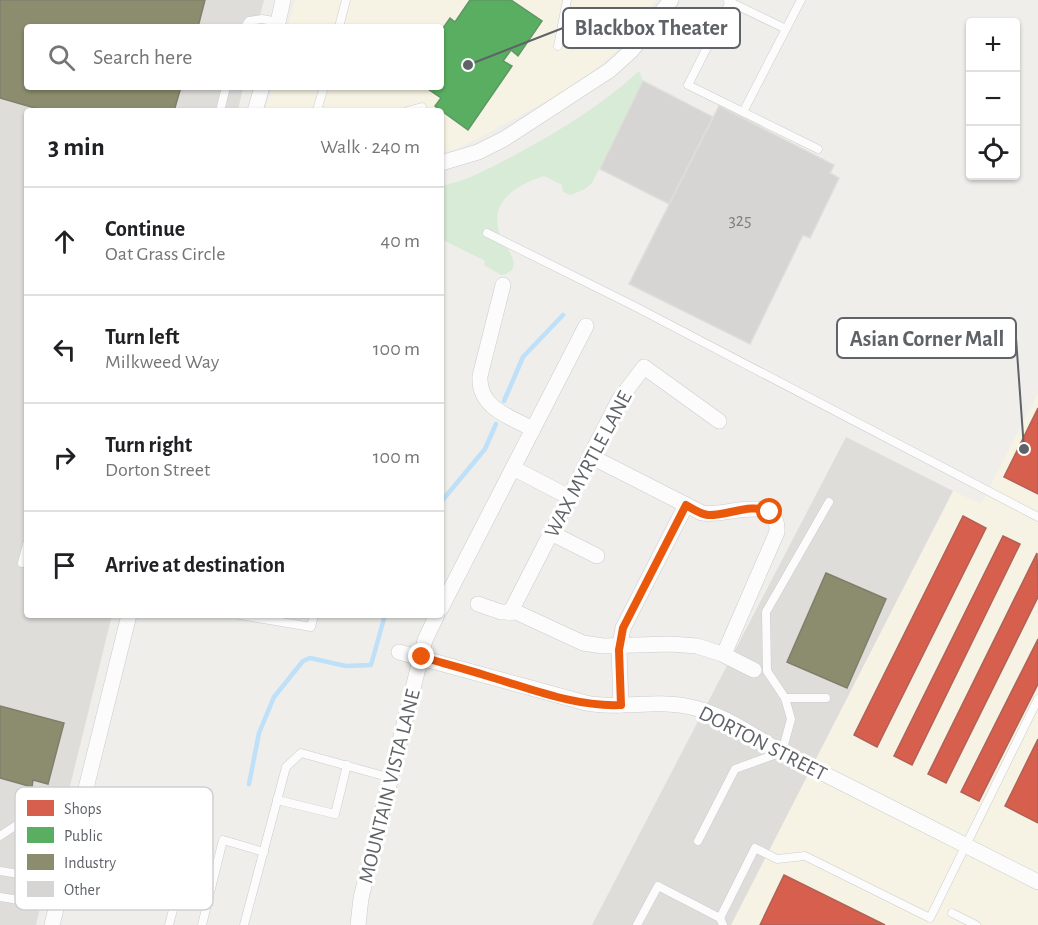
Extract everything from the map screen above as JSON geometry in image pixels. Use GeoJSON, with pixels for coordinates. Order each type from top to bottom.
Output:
{"type":"FeatureCollection","features":[{"type":"Feature","properties":{"kind":"street"},"geometry":{"type":"LineString","coordinates":[[278,24],[283,0]]}},
{"type":"Feature","properties":{"kind":"street"},"geometry":{"type":"LineString","coordinates":[[444,162],[478,152],[504,139],[610,70],[632,50],[671,0]]}},
{"type":"Feature","properties":{"kind":"street"},"geometry":{"type":"LineString","coordinates":[[256,108],[261,90]]}},
{"type":"Feature","properties":{"kind":"street"},"geometry":{"type":"LineString","coordinates":[[503,285],[480,376],[482,392],[490,405],[498,411],[533,429]]}},
{"type":"Feature","properties":{"kind":"street"},"geometry":{"type":"LineString","coordinates":[[444,602],[586,326]]}},
{"type":"Feature","properties":{"kind":"street","name":"WAX MYRTLE LANE"},"geometry":{"type":"LineString","coordinates":[[510,613],[619,400],[644,367],[719,421]]}},
{"type":"Feature","properties":{"kind":"street"},"geometry":{"type":"LineString","coordinates":[[590,456],[702,513],[710,515],[755,508],[764,509],[776,519],[777,531],[724,654]]}},
{"type":"Feature","properties":{"kind":"street"},"geometry":{"type":"LineString","coordinates":[[513,468],[569,497]]}},
{"type":"Feature","properties":{"kind":"street"},"geometry":{"type":"LineString","coordinates":[[621,705],[619,646],[627,620],[686,505]]}},
{"type":"Feature","properties":{"kind":"street"},"geometry":{"type":"LineString","coordinates":[[551,533],[597,556]]}},
{"type":"Feature","properties":{"kind":"street"},"geometry":{"type":"LineString","coordinates":[[478,604],[493,610],[516,612],[583,643],[603,646],[684,644],[724,654],[754,670]]}},
{"type":"Feature","properties":{"kind":"street"},"geometry":{"type":"LineString","coordinates":[[87,787],[128,618]]}},
{"type":"Feature","properties":{"kind":"street","name":"MOUNTAIN VISTA LANE"},"geometry":{"type":"LineString","coordinates":[[358,925],[361,898],[391,778],[422,657],[436,618]]}},
{"type":"Feature","properties":{"kind":"street","name":"DORTON STREET"},"geometry":{"type":"LineString","coordinates":[[399,652],[464,668],[547,694],[597,705],[669,703],[697,708],[722,718],[782,752],[1038,882]]}},
{"type":"Feature","properties":{"kind":"street"},"geometry":{"type":"LineString","coordinates":[[52,925],[56,910]]}},
{"type":"Feature","properties":{"kind":"lane"},"geometry":{"type":"LineString","coordinates":[[340,24],[346,0]]}},
{"type":"Feature","properties":{"kind":"lane"},"geometry":{"type":"LineString","coordinates":[[558,46],[567,0]]}},
{"type":"Feature","properties":{"kind":"lane"},"geometry":{"type":"LineString","coordinates":[[743,112],[801,0]]}},
{"type":"Feature","properties":{"kind":"lane"},"geometry":{"type":"LineString","coordinates":[[786,29],[729,1],[688,85],[818,149]]}},
{"type":"Feature","properties":{"kind":"lane"},"geometry":{"type":"LineString","coordinates":[[247,24],[249,21],[262,19],[275,24]]}},
{"type":"Feature","properties":{"kind":"lane"},"geometry":{"type":"LineString","coordinates":[[221,108],[225,90]]}},
{"type":"Feature","properties":{"kind":"lane"},"geometry":{"type":"LineString","coordinates":[[318,108],[323,90]]}},
{"type":"Feature","properties":{"kind":"lane"},"geometry":{"type":"LineString","coordinates":[[487,233],[634,306],[1038,517]]}},
{"type":"Feature","properties":{"kind":"lane"},"geometry":{"type":"LineString","coordinates":[[698,841],[735,769],[782,752],[791,719],[785,698],[767,671],[766,612],[829,502]]}},
{"type":"Feature","properties":{"kind":"lane"},"geometry":{"type":"LineString","coordinates":[[22,563],[24,555]]}},
{"type":"Feature","properties":{"kind":"lane"},"geometry":{"type":"LineString","coordinates":[[258,618],[311,627],[313,618]]}},
{"type":"Feature","properties":{"kind":"lane"},"geometry":{"type":"LineString","coordinates":[[785,698],[826,698]]}},
{"type":"Feature","properties":{"kind":"lane"},"geometry":{"type":"LineString","coordinates":[[637,925],[658,886],[722,922],[755,848],[777,859],[805,856],[930,918],[1038,699]]}},
{"type":"Feature","properties":{"kind":"lane"},"geometry":{"type":"LineString","coordinates":[[244,925],[286,766],[301,753],[391,778]]}},
{"type":"Feature","properties":{"kind":"lane"},"geometry":{"type":"LineString","coordinates":[[277,800],[335,814],[346,765]]}},
{"type":"Feature","properties":{"kind":"lane"},"geometry":{"type":"LineString","coordinates":[[0,836],[15,826]]}},
{"type":"Feature","properties":{"kind":"lane"},"geometry":{"type":"LineString","coordinates":[[213,880],[223,840],[264,852]]}},
{"type":"Feature","properties":{"kind":"lane"},"geometry":{"type":"LineString","coordinates":[[0,871],[15,873]]}},
{"type":"Feature","properties":{"kind":"lane"},"geometry":{"type":"LineString","coordinates":[[0,897],[15,899]]}},
{"type":"Feature","properties":{"kind":"lane"},"geometry":{"type":"LineString","coordinates":[[170,925],[174,910]]}},
{"type":"Feature","properties":{"kind":"lane"},"geometry":{"type":"LineString","coordinates":[[202,925],[206,910]]}},
{"type":"Feature","properties":{"kind":"lane"},"geometry":{"type":"LineString","coordinates":[[951,913],[976,925]]}},
{"type":"Feature","properties":{"kind":"shaded area"},"geometry":{"type":"Polygon","coordinates":[[[0,0],[264,0],[258,24],[24,24],[24,90],[242,90],[239,108],[24,108],[24,618],[111,618],[70,787],[15,787],[15,910],[40,910],[36,925],[0,925],[0,0]]]}},
{"type":"Feature","properties":{"kind":"shaded area"},"geometry":{"type":"Polygon","coordinates":[[[295,0],[656,0],[622,45],[570,88],[475,140],[454,150],[444,152],[444,108],[267,108],[271,90],[444,90],[444,24],[289,24],[295,0]]]}},
{"type":"Feature","properties":{"kind":"shaded area"},"geometry":{"type":"Polygon","coordinates":[[[1038,393],[1038,925],[731,925],[953,491],[981,504],[1038,393]]]}},
{"type":"Feature","properties":{"kind":"shaded area"},"geometry":{"type":"Polygon","coordinates":[[[846,437],[953,491],[731,925],[592,925],[846,437]]]}},
{"type":"Feature","properties":{"kind":"green space"},"geometry":{"type":"Polygon","coordinates":[[[639,71],[643,81],[592,183],[571,195],[563,192],[562,185],[544,176],[517,188],[499,208],[498,228],[513,258],[512,270],[501,275],[484,265],[485,261],[444,240],[444,185],[478,174],[513,156],[595,107],[639,71]]]}},
{"type":"Feature","properties":{"kind":"building: Shops"},"geometry":{"type":"Polygon","coordinates":[[[1038,408],[1038,494],[1004,477],[1038,408]]]}},
{"type":"Feature","properties":{"kind":"building: Shops"},"geometry":{"type":"Polygon","coordinates":[[[963,516],[986,528],[877,747],[854,735],[963,516]]]}},
{"type":"Feature","properties":{"kind":"building: Shops"},"geometry":{"type":"Polygon","coordinates":[[[1003,536],[1020,544],[912,765],[894,756],[1003,536]]]}},
{"type":"Feature","properties":{"kind":"building: Shops"},"geometry":{"type":"Polygon","coordinates":[[[1037,553],[1038,597],[946,783],[928,774],[1037,553]]]}},
{"type":"Feature","properties":{"kind":"building: Shops"},"geometry":{"type":"Polygon","coordinates":[[[1038,639],[1038,684],[979,801],[961,792],[1038,639]]]}},
{"type":"Feature","properties":{"kind":"building: Shops"},"geometry":{"type":"Polygon","coordinates":[[[1038,739],[1038,823],[1005,806],[1038,739]]]}},
{"type":"Feature","properties":{"kind":"building: Shops"},"geometry":{"type":"Polygon","coordinates":[[[784,875],[885,925],[760,925],[784,875]]]}},
{"type":"Feature","properties":{"kind":"building: Public"},"geometry":{"type":"Polygon","coordinates":[[[470,0],[511,0],[542,21],[518,56],[511,50],[503,61],[512,66],[468,130],[444,113],[444,108],[435,106],[441,98],[429,90],[444,90],[444,27],[450,18],[455,22],[470,0]]]}},
{"type":"Feature","properties":{"kind":"building: Industry"},"geometry":{"type":"Polygon","coordinates":[[[0,0],[205,0],[199,24],[24,24],[24,90],[180,90],[175,108],[35,108],[0,98],[0,0]]]}},
{"type":"Feature","properties":{"kind":"building: Industry"},"geometry":{"type":"Polygon","coordinates":[[[826,573],[886,599],[847,688],[787,662],[826,573]]]}},
{"type":"Feature","properties":{"kind":"building: Industry"},"geometry":{"type":"Polygon","coordinates":[[[0,706],[64,723],[48,784],[33,780],[32,787],[0,778],[0,706]]]}},
{"type":"Feature","properties":{"kind":"building: Other"},"geometry":{"type":"Polygon","coordinates":[[[643,81],[713,117],[669,204],[600,169],[643,81]]]}},
{"type":"Feature","properties":{"kind":"building: Other"},"geometry":{"type":"Polygon","coordinates":[[[719,106],[834,165],[830,173],[839,178],[810,238],[803,235],[750,344],[629,284],[719,106]]]}},
{"type":"Feature","properties":{"kind":"waterway"},"geometry":{"type":"LineString","coordinates":[[504,401],[523,357],[563,315]]}},
{"type":"Feature","properties":{"kind":"waterway"},"geometry":{"type":"LineString","coordinates":[[444,498],[485,449],[496,424]]}},
{"type":"Feature","properties":{"kind":"waterway"},"geometry":{"type":"LineString","coordinates":[[249,784],[259,733],[274,697],[303,661],[310,658],[346,666],[371,665],[384,618]]}},
{"type":"Feature","properties":{"kind":"place","name":"Blackbox Theater"},"geometry":{"type":"Point","coordinates":[468,65]}},
{"type":"Feature","properties":{"kind":"place","name":"Asian Corner Mall"},"geometry":{"type":"Point","coordinates":[1024,449]}},
{"type":"Feature","properties":{"kind":"route"},"geometry":{"type":"LineString","coordinates":[[422,657],[586,703],[621,705],[619,650],[623,628],[686,505],[710,515],[755,508],[770,512]]}}]}
